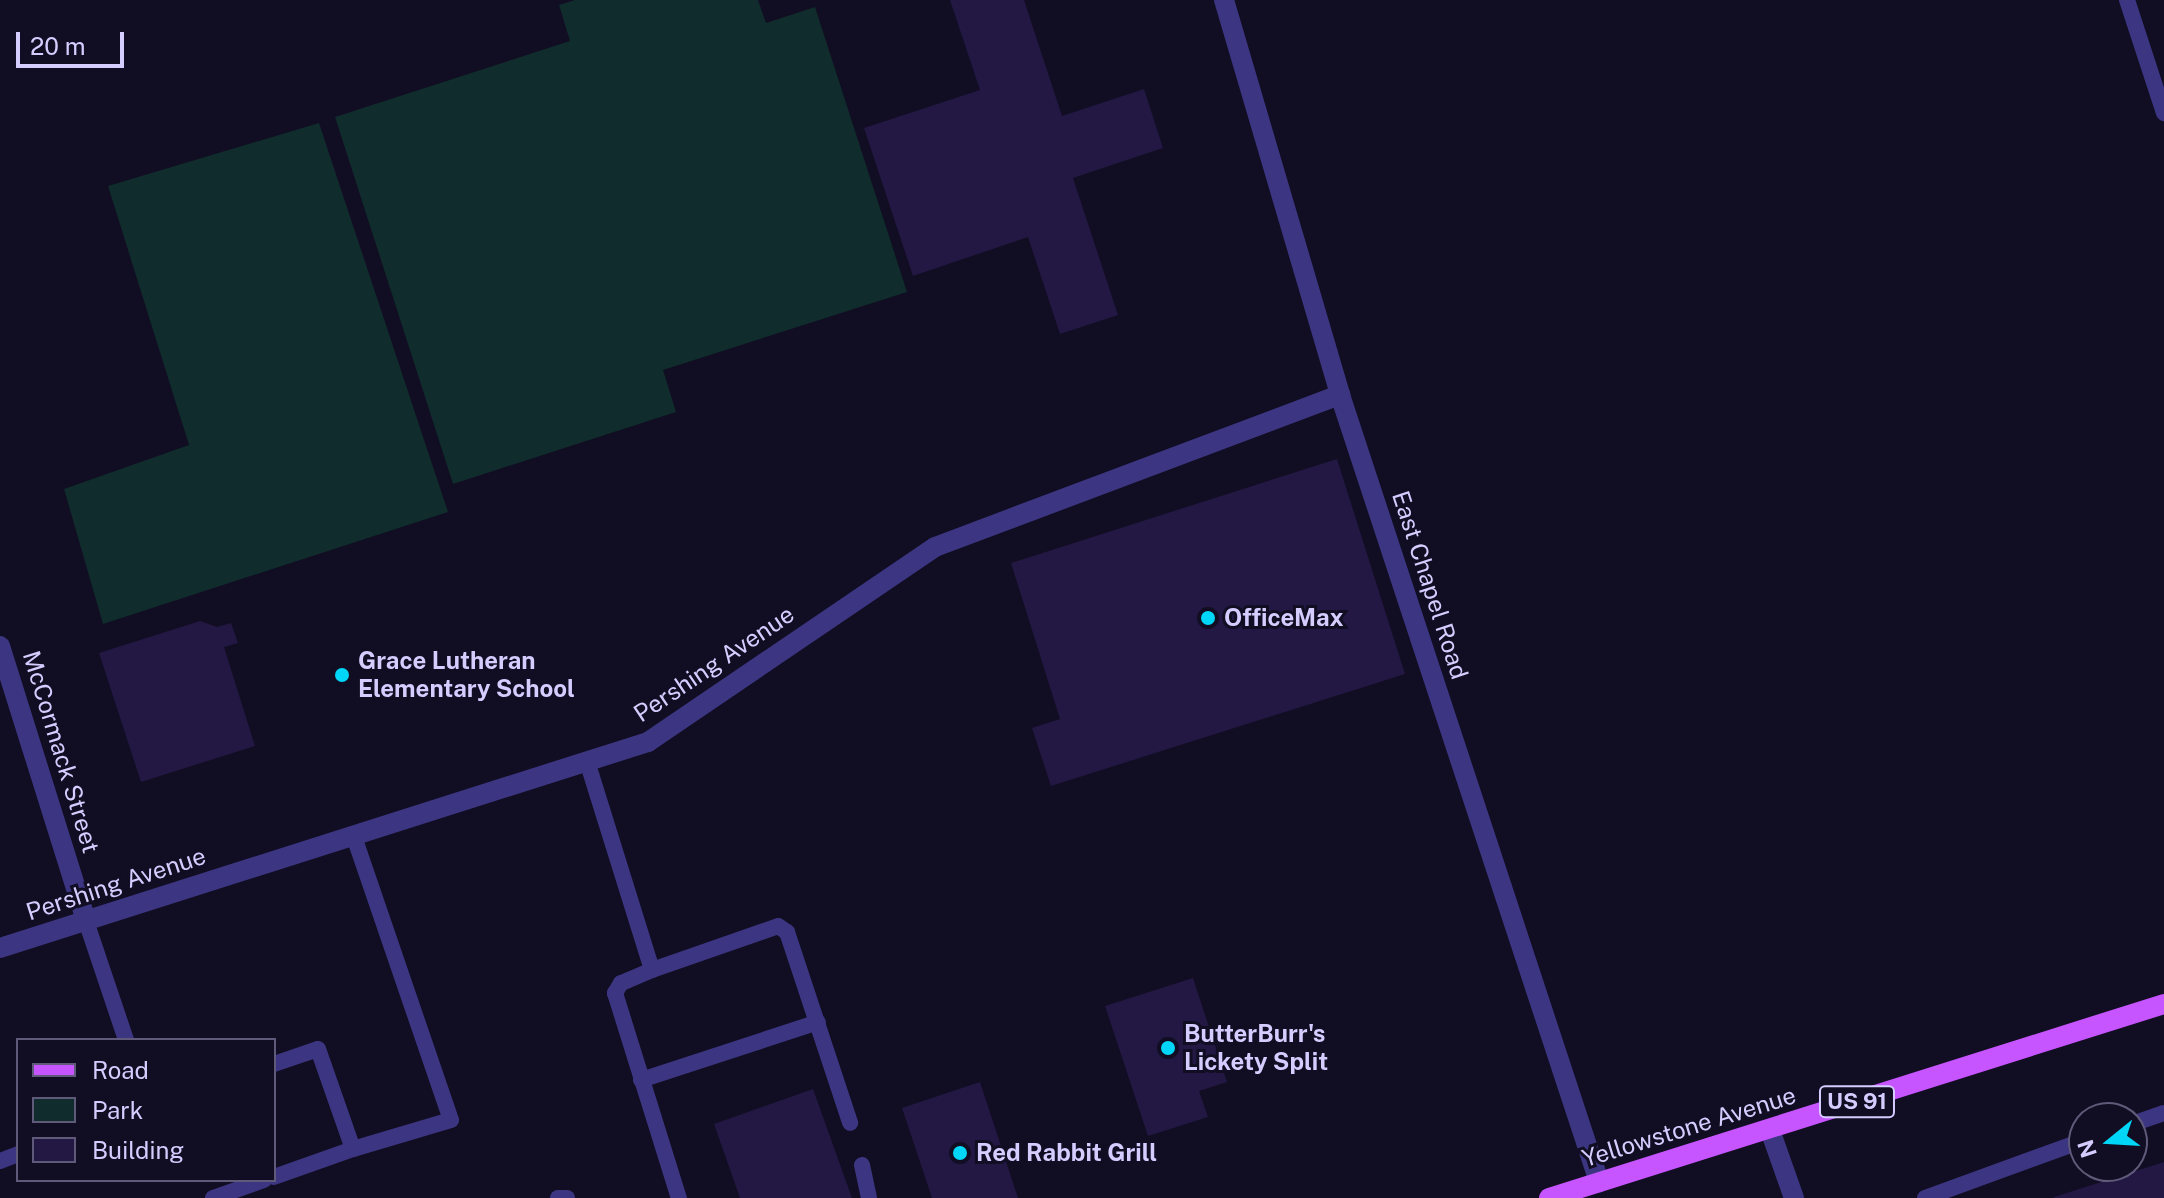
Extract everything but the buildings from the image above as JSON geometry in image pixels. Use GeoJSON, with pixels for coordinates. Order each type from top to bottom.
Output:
{"type":"FeatureCollection","features":[{"type":"Feature","properties":{"kind":"main road","name":"Yellowstone Avenue"},"geometry":{"type":"LineString","coordinates":[[1549,1198],[2163,1008]]}},
{"type":"Feature","properties":{"kind":"street","name":"East Chapel Road"},"geometry":{"type":"LineString","coordinates":[[1224,0],[1340,395],[1599,1182]]}},
{"type":"Feature","properties":{"kind":"street","name":"Pershing Avenue"},"geometry":{"type":"LineString","coordinates":[[0,948],[648,742],[935,547],[1340,395]]}},
{"type":"Feature","properties":{"kind":"street","name":"McCormack Street"},"geometry":{"type":"LineString","coordinates":[[0,646],[86,921]]}},
{"type":"Feature","properties":{"kind":"street"},"geometry":{"type":"LineString","coordinates":[[1770,1130],[1794,1198]]}},
{"type":"Feature","properties":{"kind":"lane"},"geometry":{"type":"LineString","coordinates":[[2127,0],[2164,113]]}},
{"type":"Feature","properties":{"kind":"lane"},"geometry":{"type":"LineString","coordinates":[[587,761],[652,970]]}},
{"type":"Feature","properties":{"kind":"lane"},"geometry":{"type":"LineString","coordinates":[[276,1176],[353,1149],[451,1120],[354,836]]}},
{"type":"Feature","properties":{"kind":"lane"},"geometry":{"type":"LineString","coordinates":[[86,921],[125,1038]]}},
{"type":"Feature","properties":{"kind":"lane"},"geometry":{"type":"LineString","coordinates":[[679,1198],[615,993],[621,983],[778,926],[787,932],[850,1123]]}},
{"type":"Feature","properties":{"kind":"lane"},"geometry":{"type":"LineString","coordinates":[[641,1080],[818,1022]]}},
{"type":"Feature","properties":{"kind":"lane"},"geometry":{"type":"LineString","coordinates":[[276,1063],[318,1049],[353,1149]]}},
{"type":"Feature","properties":{"kind":"lane"},"geometry":{"type":"LineString","coordinates":[[1925,1198],[2068,1146]]}},
{"type":"Feature","properties":{"kind":"lane"},"geometry":{"type":"LineString","coordinates":[[862,1165],[869,1198]]}},
{"type":"Feature","properties":{"kind":"lane"},"geometry":{"type":"LineString","coordinates":[[213,1198],[258,1182]]}},
{"type":"Feature","properties":{"kind":"lane"},"geometry":{"type":"LineString","coordinates":[[558,1198],[567,1198]]}},
{"type":"Feature","properties":{"kind":"green space"},"geometry":{"type":"Polygon","coordinates":[[[575,0],[758,0],[766,23],[815,7],[907,292],[663,370],[676,412],[453,484],[335,117],[570,41],[559,5],[575,0]]]}},
{"type":"Feature","properties":{"kind":"green space"},"geometry":{"type":"Polygon","coordinates":[[[319,123],[448,512],[103,624],[64,489],[189,445],[108,186],[319,123]]]}},
{"type":"Feature","properties":{"kind":"place","name":"OfficeMax"},"geometry":{"type":"Point","coordinates":[1208,618]}},
{"type":"Feature","properties":{"kind":"place","name":"Grace Lutheran Elementary School"},"geometry":{"type":"Point","coordinates":[342,675]}},
{"type":"Feature","properties":{"kind":"place","name":"ButterBurr's Lickety Split"},"geometry":{"type":"Point","coordinates":[1168,1048]}},
{"type":"Feature","properties":{"kind":"place","name":"Red Rabbit Grill"},"geometry":{"type":"Point","coordinates":[960,1153]}}]}
